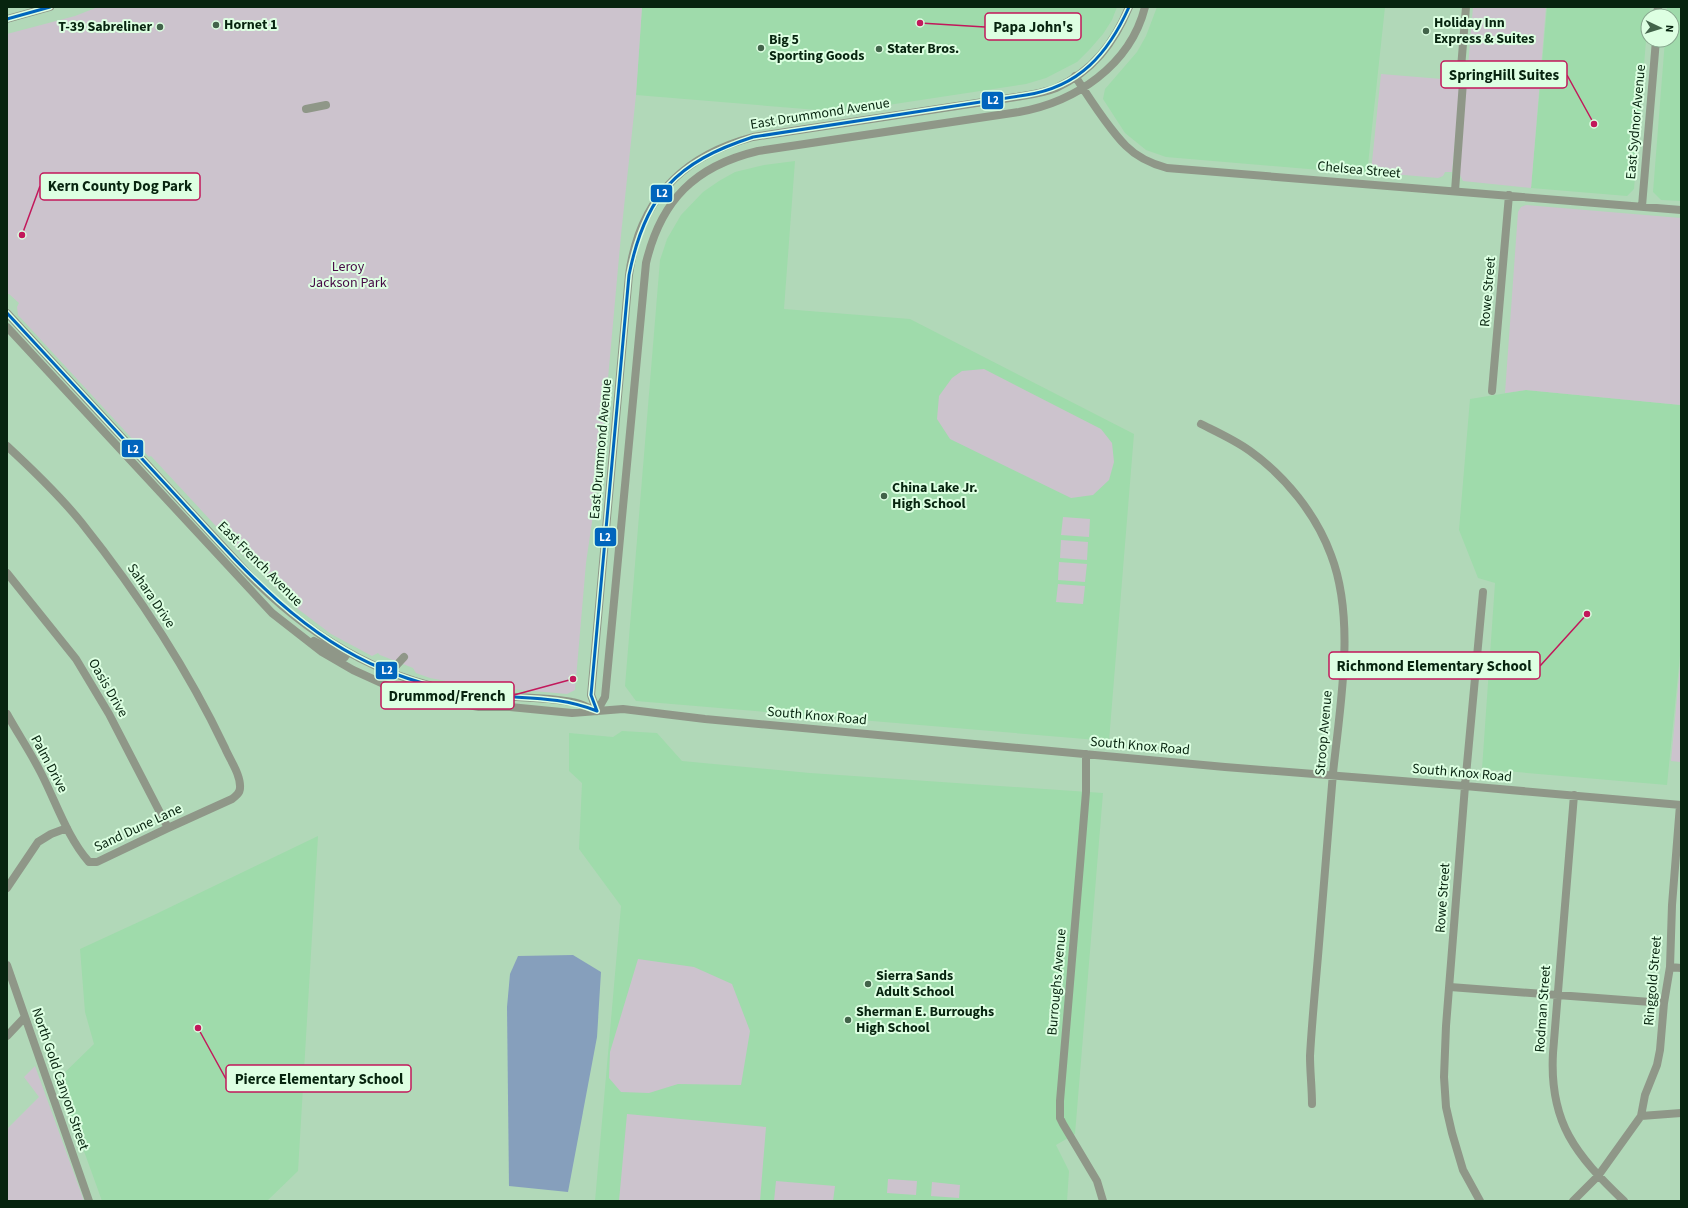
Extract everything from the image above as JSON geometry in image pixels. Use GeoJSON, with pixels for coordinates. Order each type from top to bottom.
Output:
{"type":"FeatureCollection","features":[{"type":"Feature","properties":{"kind":"street"},"geometry":{"type":"LineString","coordinates":[[7,19],[50,7]]}},
{"type":"Feature","properties":{"kind":"street","name":"East Drummond Avenue"},"geometry":{"type":"LineString","coordinates":[[597,711],[591,695],[629,275],[636,241],[645,218],[653,204],[666,187],[694,163],[712,152],[753,137],[1032,95],[1055,88],[1087,68],[1112,42],[1129,7]]}},
{"type":"Feature","properties":{"kind":"street","name":"East Drummond Avenue"},"geometry":{"type":"LineString","coordinates":[[597,711],[605,697],[646,263],[656,229],[675,199],[701,175],[715,166],[740,155],[1038,108],[1070,96],[1083,89],[1111,65],[1127,46],[1137,28],[1145,7]]}},
{"type":"Feature","properties":{"kind":"street"},"geometry":{"type":"LineString","coordinates":[[1455,191],[1463,82],[1461,68],[1466,7]]}},
{"type":"Feature","properties":{"kind":"street","name":"East Sydnor Avenue"},"geometry":{"type":"LineString","coordinates":[[1642,206],[1655,48]]}},
{"type":"Feature","properties":{"kind":"street","name":"Chelsea Street"},"geometry":{"type":"LineString","coordinates":[[1075,76],[1083,89],[1127,146],[1153,164],[1167,168],[1681,210]]}},
{"type":"Feature","properties":{"kind":"street"},"geometry":{"type":"LineString","coordinates":[[306,109],[326,105]]}},
{"type":"Feature","properties":{"kind":"street","name":"Rowe Street"},"geometry":{"type":"LineString","coordinates":[[1492,391],[1509,195]]}},
{"type":"Feature","properties":{"kind":"street","name":"East French Avenue"},"geometry":{"type":"LineString","coordinates":[[7,313],[276,602],[325,640],[351,655],[402,678],[449,690],[572,702],[597,711]]}},
{"type":"Feature","properties":{"kind":"street","name":"East French Avenue"},"geometry":{"type":"LineString","coordinates":[[7,327],[272,613],[322,652],[353,670],[386,685],[424,697],[479,707],[510,707],[572,713],[597,711]]}},
{"type":"Feature","properties":{"kind":"street","name":"Stroop Avenue"},"geometry":{"type":"LineString","coordinates":[[1201,424],[1248,450],[1269,466],[1290,487],[1316,524],[1338,574],[1343,605],[1344,635],[1342,687],[1333,776],[1310,1057],[1312,1104]]}},
{"type":"Feature","properties":{"kind":"street","name":"Sahara Drive"},"geometry":{"type":"LineString","coordinates":[[7,446],[80,521],[127,582],[179,663],[215,728],[240,783]]}},
{"type":"Feature","properties":{"kind":"street","name":"Oasis Drive"},"geometry":{"type":"LineString","coordinates":[[7,572],[76,658],[108,714],[168,828]]}},
{"type":"Feature","properties":{"kind":"street","name":"Rowe Street"},"geometry":{"type":"LineString","coordinates":[[1480,1201],[1464,1170],[1452,1133],[1446,1108],[1444,1077],[1446,1026],[1465,786],[1483,592]]}},
{"type":"Feature","properties":{"kind":"street"},"geometry":{"type":"LineString","coordinates":[[294,631],[375,672],[393,669],[404,658]]}},
{"type":"Feature","properties":{"kind":"street","name":"South Knox Road"},"geometry":{"type":"LineString","coordinates":[[597,711],[623,708],[683,716],[1086,754],[1680,805]]}},
{"type":"Feature","properties":{"kind":"street","name":"Palm Drive"},"geometry":{"type":"LineString","coordinates":[[7,714],[40,772],[67,828]]}},
{"type":"Feature","properties":{"kind":"street","name":"Burroughs Avenue"},"geometry":{"type":"LineString","coordinates":[[1086,754],[1086,792],[1060,1107],[1063,1124],[1097,1181],[1103,1201]]}},
{"type":"Feature","properties":{"kind":"street","name":"Sand Dune Lane"},"geometry":{"type":"LineString","coordinates":[[67,828],[82,854],[89,862],[93,863],[232,799],[239,793],[240,783]]}},
{"type":"Feature","properties":{"kind":"street","name":"Rodman Street"},"geometry":{"type":"LineString","coordinates":[[1574,795],[1552,1073],[1556,1103],[1566,1131],[1573,1144],[1598,1176],[1624,1201]]}},
{"type":"Feature","properties":{"kind":"street","name":"Ringgold Street"},"geometry":{"type":"LineString","coordinates":[[1641,1116],[1645,1095],[1657,1065],[1660,1050],[1664,1003],[1670,967],[1672,905],[1680,805]]}},
{"type":"Feature","properties":{"kind":"street"},"geometry":{"type":"LineString","coordinates":[[7,888],[38,842],[51,834],[67,828]]}},
{"type":"Feature","properties":{"kind":"street","name":"North Gold Canyon Street"},"geometry":{"type":"LineString","coordinates":[[7,965],[24,1018],[89,1201]]}},
{"type":"Feature","properties":{"kind":"street"},"geometry":{"type":"LineString","coordinates":[[1670,967],[1681,968]]}},
{"type":"Feature","properties":{"kind":"street"},"geometry":{"type":"LineString","coordinates":[[1450,987],[1664,1003]]}},
{"type":"Feature","properties":{"kind":"street"},"geometry":{"type":"LineString","coordinates":[[7,1036],[24,1018]]}},
{"type":"Feature","properties":{"kind":"street"},"geometry":{"type":"LineString","coordinates":[[1574,1201],[1598,1176],[1641,1116],[1681,1113]]}},
{"type":"Feature","properties":{"kind":"shaded area"},"geometry":{"type":"Polygon","coordinates":[[[642,7],[1117,7],[1112,20],[1103,34],[1077,62],[1046,78],[1026,84],[842,112],[636,95],[642,7]]]}},
{"type":"Feature","properties":{"kind":"shaded area"},"geometry":{"type":"Polygon","coordinates":[[[1157,7],[1385,7],[1367,174],[1166,157],[1146,150],[1125,133],[1103,99],[1105,89],[1137,52],[1146,36],[1157,7]]]}},
{"type":"Feature","properties":{"kind":"shaded area"},"geometry":{"type":"Polygon","coordinates":[[[1547,7],[1650,7],[1640,8],[1640,48],[1645,48],[1634,189],[1627,196],[1531,188],[1547,7]]]}},
{"type":"Feature","properties":{"kind":"shaded area"},"geometry":{"type":"Polygon","coordinates":[[[1681,7],[1681,201],[1661,200],[1653,192],[1664,48],[1680,48],[1680,8],[1667,8],[1681,7]]]}},
{"type":"Feature","properties":{"kind":"shaded area","name":"China Lake Jr. High School"},"geometry":{"type":"Polygon","coordinates":[[[795,161],[784,309],[910,319],[1134,434],[1109,741],[636,701],[625,686],[660,260],[667,239],[681,215],[703,192],[735,172],[764,165],[795,161]]]}},
{"type":"Feature","properties":{"kind":"shaded area"},"geometry":{"type":"Polygon","coordinates":[[[1526,390],[1681,405],[1681,645],[1667,785],[1482,769],[1495,583],[1478,578],[1459,530],[1470,399],[1526,390]]]}},
{"type":"Feature","properties":{"kind":"shaded area","name":"Sherman E. Burroughs High School"},"geometry":{"type":"Polygon","coordinates":[[[622,731],[657,733],[682,761],[810,773],[1103,793],[1075,1134],[1056,1145],[1069,1171],[1067,1201],[595,1201],[621,906],[579,849],[582,783],[569,771],[569,733],[613,737],[622,731]]]}},
{"type":"Feature","properties":{"kind":"shaded area"},"geometry":{"type":"Polygon","coordinates":[[[318,836],[298,1171],[267,1201],[102,1201],[58,1079],[94,1044],[85,1012],[80,949],[318,836]]]}},
{"type":"Feature","properties":{"kind":"green space","name":"Leroy Jackson Park"},"geometry":{"type":"Polygon","coordinates":[[[98,7],[642,7],[636,95],[621,235],[600,467],[586,563],[575,690],[567,694],[467,685],[430,678],[416,673],[413,668],[378,653],[372,656],[331,634],[298,609],[240,552],[151,456],[149,457],[18,315],[17,307],[19,303],[7,294],[7,34],[75,16],[98,7]]]}},
{"type":"Feature","properties":{"kind":"green space"},"geometry":{"type":"Polygon","coordinates":[[[1473,7],[1546,7],[1531,188],[1463,181],[1459,173],[1473,7]]]}},
{"type":"Feature","properties":{"kind":"green space"},"geometry":{"type":"Polygon","coordinates":[[[1381,74],[1454,80],[1460,90],[1452,172],[1445,172],[1443,176],[1438,178],[1371,172],[1381,74]]]}},
{"type":"Feature","properties":{"kind":"green space"},"geometry":{"type":"Polygon","coordinates":[[[1526,205],[1681,218],[1681,405],[1526,390],[1505,393],[1518,212],[1521,207],[1526,205]]]}},
{"type":"Feature","properties":{"kind":"green space"},"geometry":{"type":"Polygon","coordinates":[[[984,369],[1101,429],[1112,443],[1114,462],[1109,480],[1093,495],[1071,498],[950,439],[937,419],[939,396],[952,378],[962,371],[984,369]]]}},
{"type":"Feature","properties":{"kind":"green space"},"geometry":{"type":"Polygon","coordinates":[[[1063,517],[1090,519],[1089,537],[1061,535],[1063,517]]]}},
{"type":"Feature","properties":{"kind":"green space"},"geometry":{"type":"Polygon","coordinates":[[[1061,540],[1088,542],[1087,560],[1060,558],[1061,540]]]}},
{"type":"Feature","properties":{"kind":"green space"},"geometry":{"type":"Polygon","coordinates":[[[1059,562],[1087,564],[1085,582],[1058,580],[1059,562]]]}},
{"type":"Feature","properties":{"kind":"green space"},"geometry":{"type":"Polygon","coordinates":[[[1058,584],[1085,586],[1083,604],[1056,602],[1058,584]]]}},
{"type":"Feature","properties":{"kind":"green space"},"geometry":{"type":"Polygon","coordinates":[[[1681,655],[1681,762],[1671,761],[1681,655]]]}},
{"type":"Feature","properties":{"kind":"green space"},"geometry":{"type":"Polygon","coordinates":[[[638,959],[694,967],[732,984],[750,1031],[741,1085],[678,1084],[649,1093],[621,1092],[609,1078],[610,1052],[638,959]]]}},
{"type":"Feature","properties":{"kind":"green space"},"geometry":{"type":"Polygon","coordinates":[[[35,1066],[84,1201],[7,1201],[7,1129],[39,1097],[24,1077],[35,1066]]]}},
{"type":"Feature","properties":{"kind":"green space"},"geometry":{"type":"Polygon","coordinates":[[[627,1114],[766,1127],[760,1201],[619,1201],[627,1114]]]}},
{"type":"Feature","properties":{"kind":"green space"},"geometry":{"type":"Polygon","coordinates":[[[888,1179],[917,1181],[916,1195],[887,1193],[888,1179]]]}},
{"type":"Feature","properties":{"kind":"green space"},"geometry":{"type":"Polygon","coordinates":[[[776,1181],[835,1186],[833,1201],[774,1201],[776,1181]]]}},
{"type":"Feature","properties":{"kind":"green space"},"geometry":{"type":"Polygon","coordinates":[[[932,1182],[960,1185],[959,1198],[931,1196],[932,1182]]]}},
{"type":"Feature","properties":{"kind":"water"},"geometry":{"type":"Polygon","coordinates":[[[573,955],[601,972],[597,1037],[568,1192],[509,1186],[507,1007],[510,974],[518,956],[573,955]]]}},
{"type":"Feature","properties":{"kind":"transit line","name":"L2"},"geometry":{"type":"LineString","coordinates":[[7,19],[50,7]]}},
{"type":"Feature","properties":{"kind":"transit line","name":"L2"},"geometry":{"type":"LineString","coordinates":[[597,711],[591,695],[629,275],[644,223],[655,203],[668,185],[684,171],[703,158],[726,147],[753,137],[1045,91],[1062,84],[1090,66],[1112,39],[1129,7]]}},
{"type":"Feature","properties":{"kind":"transit line","name":"L2"},"geometry":{"type":"LineString","coordinates":[[7,313],[241,566],[293,614],[321,635],[351,653],[383,669],[421,683],[474,694],[556,700],[583,706],[597,711]]}},
{"type":"Feature","properties":{"kind":"place","name":"Papa John's"},"geometry":{"type":"Point","coordinates":[920,23]}},
{"type":"Feature","properties":{"kind":"place","name":"Hornet 1"},"geometry":{"type":"Point","coordinates":[216,25]}},
{"type":"Feature","properties":{"kind":"place","name":"T-39 Sabreliner"},"geometry":{"type":"Point","coordinates":[160,27]}},
{"type":"Feature","properties":{"kind":"place","name":"Holiday Inn Express & Suites"},"geometry":{"type":"Point","coordinates":[1426,31]}},
{"type":"Feature","properties":{"kind":"place","name":"Big 5 Sporting Goods"},"geometry":{"type":"Point","coordinates":[761,48]}},
{"type":"Feature","properties":{"kind":"place","name":"Stater Bros."},"geometry":{"type":"Point","coordinates":[879,49]}},
{"type":"Feature","properties":{"kind":"place","name":"SpringHill Suites"},"geometry":{"type":"Point","coordinates":[1594,124]}},
{"type":"Feature","properties":{"kind":"place","name":"Kern County Dog Park"},"geometry":{"type":"Point","coordinates":[22,235]}},
{"type":"Feature","properties":{"kind":"place","name":"China Lake Jr. High School"},"geometry":{"type":"Point","coordinates":[884,496]}},
{"type":"Feature","properties":{"kind":"place","name":"Richmond Elementary School"},"geometry":{"type":"Point","coordinates":[1587,614]}},
{"type":"Feature","properties":{"kind":"place","name":"Drummod/French"},"geometry":{"type":"Point","coordinates":[573,679]}},
{"type":"Feature","properties":{"kind":"place","name":"Sierra Sands Adult School"},"geometry":{"type":"Point","coordinates":[868,984]}},
{"type":"Feature","properties":{"kind":"place","name":"Sherman E. Burroughs High School"},"geometry":{"type":"Point","coordinates":[848,1020]}},
{"type":"Feature","properties":{"kind":"place","name":"Pierce Elementary School"},"geometry":{"type":"Point","coordinates":[198,1028]}}]}
